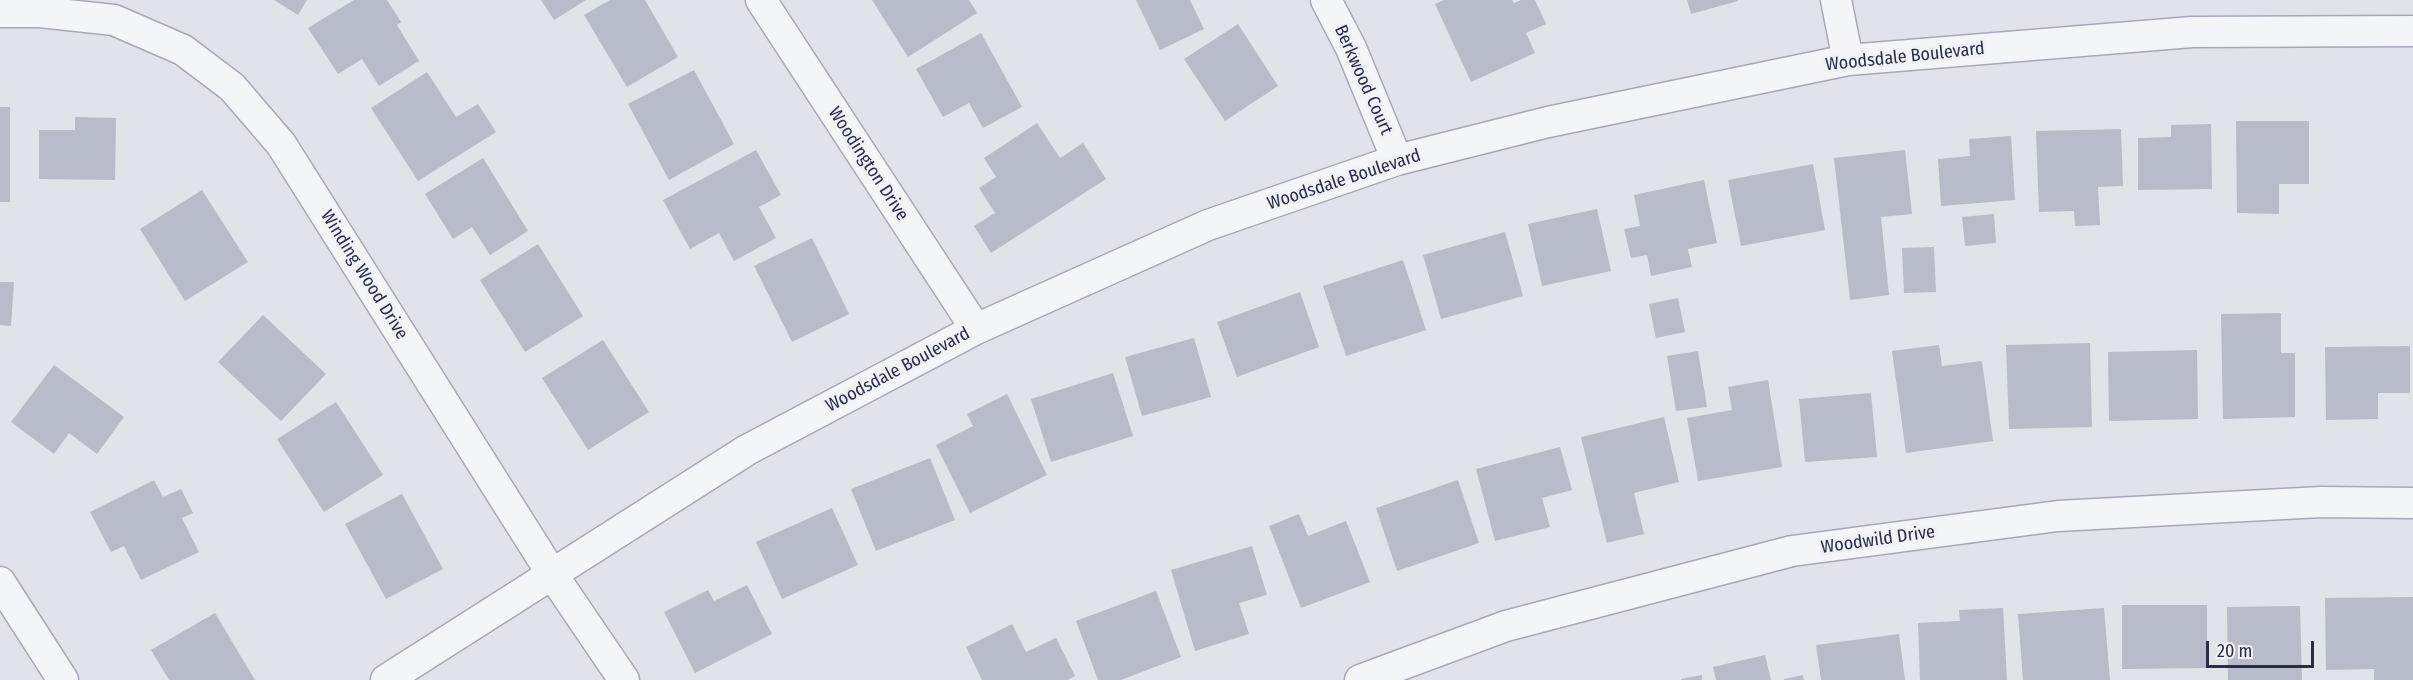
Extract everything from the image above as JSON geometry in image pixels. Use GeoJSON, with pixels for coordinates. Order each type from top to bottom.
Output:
{"type":"FeatureCollection","features":[{"type":"Feature","properties":{"kind":"street","name":"Woodington Drive"},"geometry":{"type":"LineString","coordinates":[[761,0],[976,329]]}},
{"type":"Feature","properties":{"kind":"street","name":"Berkwood Court"},"geometry":{"type":"LineString","coordinates":[[1326,0],[1351,48],[1397,160]]}},
{"type":"Feature","properties":{"kind":"street"},"geometry":{"type":"LineString","coordinates":[[1836,0],[1848,60]]}},
{"type":"Feature","properties":{"kind":"street","name":"Winding Wood Drive"},"geometry":{"type":"LineString","coordinates":[[0,12],[40,12],[114,20],[183,50],[232,87],[281,144],[552,574],[624,680]]}},
{"type":"Feature","properties":{"kind":"street","name":"Woodsdale Boulevard"},"geometry":{"type":"LineString","coordinates":[[386,680],[747,450],[976,329],[1208,225],[1397,160],[1548,122],[1848,60],[2192,32],[2413,31]]}},
{"type":"Feature","properties":{"kind":"street","name":"Woodwild Drive"},"geometry":{"type":"LineString","coordinates":[[1360,680],[1506,626],[1792,552],[2058,516],[2321,502],[2413,503]]}},
{"type":"Feature","properties":{"kind":"street"},"geometry":{"type":"LineString","coordinates":[[0,582],[63,680]]}},
{"type":"Feature","properties":{"kind":"building"},"geometry":{"type":"Polygon","coordinates":[[[274,0],[307,0],[298,15],[274,0]]]}},
{"type":"Feature","properties":{"kind":"building"},"geometry":{"type":"Polygon","coordinates":[[[354,0],[387,0],[401,22],[397,25],[419,61],[379,86],[362,59],[338,74],[308,28],[354,0]]]}},
{"type":"Feature","properties":{"kind":"building"},"geometry":{"type":"Polygon","coordinates":[[[541,0],[586,0],[554,20],[541,0]]]}},
{"type":"Feature","properties":{"kind":"building"},"geometry":{"type":"Polygon","coordinates":[[[610,0],[645,0],[678,57],[627,87],[584,15],[610,0]]]}},
{"type":"Feature","properties":{"kind":"building"},"geometry":{"type":"Polygon","coordinates":[[[872,0],[969,0],[977,13],[908,57],[872,0]]]}},
{"type":"Feature","properties":{"kind":"building"},"geometry":{"type":"Polygon","coordinates":[[[1136,0],[1190,0],[1204,29],[1160,50],[1136,0]]]}},
{"type":"Feature","properties":{"kind":"building"},"geometry":{"type":"Polygon","coordinates":[[[1444,0],[1512,0],[1514,3],[1521,0],[1535,0],[1546,24],[1526,33],[1535,53],[1471,82],[1435,4],[1444,0]]]}},
{"type":"Feature","properties":{"kind":"building"},"geometry":{"type":"Polygon","coordinates":[[[1687,0],[1738,0],[1738,1],[1691,14],[1687,0]]]}},
{"type":"Feature","properties":{"kind":"building"},"geometry":{"type":"Polygon","coordinates":[[[1238,24],[1278,86],[1225,121],[1184,59],[1238,24]]]}},
{"type":"Feature","properties":{"kind":"building"},"geometry":{"type":"Polygon","coordinates":[[[981,33],[1022,107],[983,128],[969,103],[943,117],[916,69],[981,33]]]}},
{"type":"Feature","properties":{"kind":"building"},"geometry":{"type":"Polygon","coordinates":[[[694,70],[734,144],[669,180],[628,104],[694,70]]]}},
{"type":"Feature","properties":{"kind":"building"},"geometry":{"type":"Polygon","coordinates":[[[427,72],[456,117],[478,104],[496,132],[418,181],[371,108],[427,72]]]}},
{"type":"Feature","properties":{"kind":"building"},"geometry":{"type":"Polygon","coordinates":[[[0,107],[10,107],[10,202],[0,202],[0,107]]]}},
{"type":"Feature","properties":{"kind":"building"},"geometry":{"type":"Polygon","coordinates":[[[75,117],[116,118],[115,180],[39,179],[39,130],[75,130],[75,117]]]}},
{"type":"Feature","properties":{"kind":"building"},"geometry":{"type":"Polygon","coordinates":[[[2236,121],[2309,121],[2309,184],[2279,184],[2279,214],[2237,213],[2236,121]]]}},
{"type":"Feature","properties":{"kind":"building"},"geometry":{"type":"Polygon","coordinates":[[[1037,123],[1060,158],[1083,143],[1106,179],[991,253],[974,226],[995,213],[979,188],[996,177],[984,158],[1037,123]]]}},
{"type":"Feature","properties":{"kind":"building"},"geometry":{"type":"Polygon","coordinates":[[[2211,124],[2212,189],[2138,190],[2138,138],[2171,137],[2171,125],[2211,124]]]}},
{"type":"Feature","properties":{"kind":"building"},"geometry":{"type":"Polygon","coordinates":[[[2121,129],[2123,186],[2098,187],[2100,225],[2075,226],[2074,211],[2039,212],[2036,131],[2121,129]]]}},
{"type":"Feature","properties":{"kind":"building"},"geometry":{"type":"Polygon","coordinates":[[[2011,136],[2015,200],[1941,206],[1938,159],[1970,156],[1969,139],[2011,136]]]}},
{"type":"Feature","properties":{"kind":"building"},"geometry":{"type":"Polygon","coordinates":[[[756,150],[781,195],[759,207],[776,238],[734,261],[719,233],[690,249],[663,200],[756,150]]]}},
{"type":"Feature","properties":{"kind":"building"},"geometry":{"type":"Polygon","coordinates":[[[1905,150],[1912,214],[1881,217],[1889,295],[1850,300],[1834,158],[1905,150]]]}},
{"type":"Feature","properties":{"kind":"building"},"geometry":{"type":"Polygon","coordinates":[[[483,158],[528,231],[490,255],[472,227],[453,239],[425,194],[483,158]]]}},
{"type":"Feature","properties":{"kind":"building"},"geometry":{"type":"Polygon","coordinates":[[[1813,164],[1825,230],[1741,246],[1728,180],[1813,164]]]}},
{"type":"Feature","properties":{"kind":"building"},"geometry":{"type":"Polygon","coordinates":[[[1704,180],[1717,243],[1688,249],[1692,267],[1651,276],[1647,255],[1631,258],[1624,229],[1640,226],[1634,195],[1704,180]]]}},
{"type":"Feature","properties":{"kind":"building"},"geometry":{"type":"Polygon","coordinates":[[[202,190],[248,262],[185,301],[140,229],[202,190]]]}},
{"type":"Feature","properties":{"kind":"building"},"geometry":{"type":"Polygon","coordinates":[[[1597,209],[1611,271],[1542,286],[1528,224],[1597,209]]]}},
{"type":"Feature","properties":{"kind":"building"},"geometry":{"type":"Polygon","coordinates":[[[1994,214],[1996,243],[1965,246],[1962,217],[1994,214]]]}},
{"type":"Feature","properties":{"kind":"building"},"geometry":{"type":"Polygon","coordinates":[[[1505,232],[1523,296],[1441,319],[1423,255],[1505,232]]]}},
{"type":"Feature","properties":{"kind":"building"},"geometry":{"type":"Polygon","coordinates":[[[812,238],[849,314],[792,342],[754,266],[812,238]]]}},
{"type":"Feature","properties":{"kind":"building"},"geometry":{"type":"Polygon","coordinates":[[[538,244],[583,316],[525,352],[480,280],[538,244]]]}},
{"type":"Feature","properties":{"kind":"building"},"geometry":{"type":"Polygon","coordinates":[[[1934,247],[1936,292],[1904,293],[1902,248],[1934,247]]]}},
{"type":"Feature","properties":{"kind":"building"},"geometry":{"type":"Polygon","coordinates":[[[1403,260],[1426,330],[1346,356],[1323,286],[1403,260]]]}},
{"type":"Feature","properties":{"kind":"building"},"geometry":{"type":"Polygon","coordinates":[[[0,282],[14,282],[11,326],[0,325],[0,282]]]}},
{"type":"Feature","properties":{"kind":"building"},"geometry":{"type":"Polygon","coordinates":[[[1300,292],[1319,347],[1237,377],[1217,322],[1300,292]]]}},
{"type":"Feature","properties":{"kind":"building"},"geometry":{"type":"Polygon","coordinates":[[[1678,298],[1685,332],[1656,338],[1649,304],[1678,298]]]}},
{"type":"Feature","properties":{"kind":"building"},"geometry":{"type":"Polygon","coordinates":[[[2281,313],[2281,353],[2295,353],[2295,417],[2223,419],[2221,314],[2281,313]]]}},
{"type":"Feature","properties":{"kind":"building"},"geometry":{"type":"Polygon","coordinates":[[[263,315],[326,374],[281,421],[218,362],[263,315]]]}},
{"type":"Feature","properties":{"kind":"building"},"geometry":{"type":"Polygon","coordinates":[[[1194,338],[1211,397],[1142,416],[1125,357],[1194,338]]]}},
{"type":"Feature","properties":{"kind":"building"},"geometry":{"type":"Polygon","coordinates":[[[603,340],[649,412],[588,450],[542,378],[603,340]]]}},
{"type":"Feature","properties":{"kind":"building"},"geometry":{"type":"Polygon","coordinates":[[[2090,343],[2092,427],[2009,429],[2006,345],[2090,343]]]}},
{"type":"Feature","properties":{"kind":"building"},"geometry":{"type":"Polygon","coordinates":[[[1939,345],[1942,366],[1982,361],[1993,441],[1906,453],[1892,351],[1939,345]]]}},
{"type":"Feature","properties":{"kind":"building"},"geometry":{"type":"Polygon","coordinates":[[[2410,346],[2410,393],[2378,393],[2378,419],[2326,420],[2325,347],[2410,346]]]}},
{"type":"Feature","properties":{"kind":"building"},"geometry":{"type":"Polygon","coordinates":[[[2197,350],[2198,419],[2109,421],[2108,352],[2197,350]]]}},
{"type":"Feature","properties":{"kind":"building"},"geometry":{"type":"Polygon","coordinates":[[[1698,351],[1707,407],[1676,411],[1667,356],[1698,351]]]}},
{"type":"Feature","properties":{"kind":"building"},"geometry":{"type":"Polygon","coordinates":[[[54,365],[124,417],[97,454],[69,433],[54,454],[11,422],[54,365]]]}},
{"type":"Feature","properties":{"kind":"building"},"geometry":{"type":"Polygon","coordinates":[[[1113,373],[1133,436],[1051,462],[1031,399],[1113,373]]]}},
{"type":"Feature","properties":{"kind":"building"},"geometry":{"type":"Polygon","coordinates":[[[1768,380],[1782,467],[1698,481],[1687,418],[1732,410],[1728,387],[1768,380]]]}},
{"type":"Feature","properties":{"kind":"building"},"geometry":{"type":"Polygon","coordinates":[[[1871,393],[1877,457],[1805,462],[1799,399],[1871,393]]]}},
{"type":"Feature","properties":{"kind":"building"},"geometry":{"type":"Polygon","coordinates":[[[1007,394],[1047,475],[970,513],[936,445],[973,426],[967,414],[1007,394]]]}},
{"type":"Feature","properties":{"kind":"building"},"geometry":{"type":"Polygon","coordinates":[[[336,402],[383,475],[324,512],[277,439],[336,402]]]}},
{"type":"Feature","properties":{"kind":"building"},"geometry":{"type":"Polygon","coordinates":[[[1664,417],[1679,482],[1634,493],[1644,534],[1607,543],[1581,437],[1664,417]]]}},
{"type":"Feature","properties":{"kind":"building"},"geometry":{"type":"Polygon","coordinates":[[[1560,447],[1572,490],[1542,498],[1550,527],[1495,541],[1476,469],[1560,447]]]}},
{"type":"Feature","properties":{"kind":"building"},"geometry":{"type":"Polygon","coordinates":[[[930,458],[955,520],[876,551],[851,489],[930,458]]]}},
{"type":"Feature","properties":{"kind":"building"},"geometry":{"type":"Polygon","coordinates":[[[154,480],[163,497],[181,489],[193,513],[182,518],[199,552],[141,580],[124,546],[111,552],[90,512],[154,480]]]}},
{"type":"Feature","properties":{"kind":"building"},"geometry":{"type":"Polygon","coordinates":[[[1458,480],[1479,543],[1397,571],[1376,508],[1458,480]]]}},
{"type":"Feature","properties":{"kind":"building"},"geometry":{"type":"Polygon","coordinates":[[[402,494],[443,569],[386,599],[345,524],[402,494]]]}},
{"type":"Feature","properties":{"kind":"building"},"geometry":{"type":"Polygon","coordinates":[[[832,508],[858,565],[782,599],[756,542],[832,508]]]}},
{"type":"Feature","properties":{"kind":"building"},"geometry":{"type":"Polygon","coordinates":[[[1299,514],[1308,536],[1346,521],[1370,582],[1301,608],[1269,526],[1299,514]]]}},
{"type":"Feature","properties":{"kind":"building"},"geometry":{"type":"Polygon","coordinates":[[[1252,546],[1267,595],[1239,603],[1249,634],[1195,651],[1171,570],[1252,546]]]}},
{"type":"Feature","properties":{"kind":"building"},"geometry":{"type":"Polygon","coordinates":[[[747,585],[772,634],[695,673],[664,612],[708,590],[714,601],[747,585]]]}},
{"type":"Feature","properties":{"kind":"building"},"geometry":{"type":"Polygon","coordinates":[[[1156,591],[1181,657],[1121,680],[1098,680],[1076,621],[1156,591]]]}},
{"type":"Feature","properties":{"kind":"building"},"geometry":{"type":"Polygon","coordinates":[[[2413,597],[2413,680],[2374,680],[2374,669],[2326,670],[2325,598],[2413,597]]]}},
{"type":"Feature","properties":{"kind":"building"},"geometry":{"type":"Polygon","coordinates":[[[2122,605],[2207,605],[2207,668],[2122,669],[2122,605]]]}},
{"type":"Feature","properties":{"kind":"building"},"geometry":{"type":"Polygon","coordinates":[[[2300,606],[2302,680],[2228,680],[2227,607],[2300,606]]]}},
{"type":"Feature","properties":{"kind":"building"},"geometry":{"type":"Polygon","coordinates":[[[2003,608],[2007,680],[1920,680],[1918,623],[1960,621],[1959,610],[2003,608]]]}},
{"type":"Feature","properties":{"kind":"building"},"geometry":{"type":"Polygon","coordinates":[[[2104,608],[2110,680],[2023,680],[2018,614],[2104,608]]]}},
{"type":"Feature","properties":{"kind":"building"},"geometry":{"type":"Polygon","coordinates":[[[215,613],[255,680],[169,680],[151,650],[215,613]]]}},
{"type":"Feature","properties":{"kind":"building"},"geometry":{"type":"Polygon","coordinates":[[[1012,624],[1026,652],[1056,638],[1075,676],[1068,680],[982,680],[966,647],[1012,624]]]}},
{"type":"Feature","properties":{"kind":"building"},"geometry":{"type":"Polygon","coordinates":[[[1899,634],[1905,680],[1821,680],[1816,645],[1899,634]]]}},
{"type":"Feature","properties":{"kind":"building"},"geometry":{"type":"Polygon","coordinates":[[[1765,655],[1771,680],[1716,680],[1713,667],[1765,655]]]}},
{"type":"Feature","properties":{"kind":"building"},"geometry":{"type":"Polygon","coordinates":[[[1702,675],[1702,680],[1681,680],[1681,679],[1702,675]]]}},
{"type":"Feature","properties":{"kind":"building"},"geometry":{"type":"Polygon","coordinates":[[[1803,675],[1804,680],[1784,680],[1784,679],[1803,675]]]}}]}
